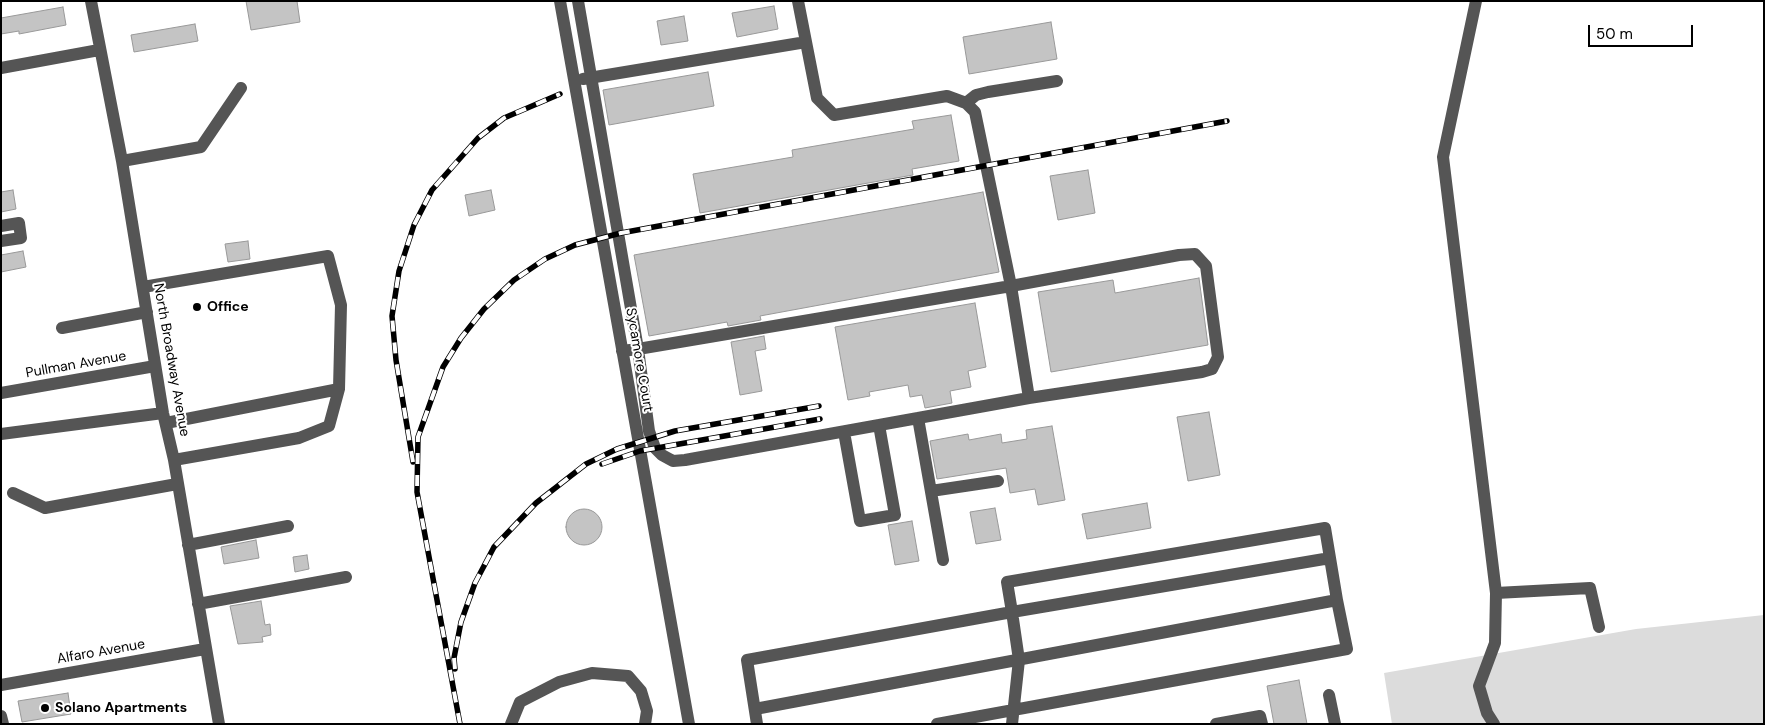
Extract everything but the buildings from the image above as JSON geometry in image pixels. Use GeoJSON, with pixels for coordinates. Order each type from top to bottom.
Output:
{"type":"FeatureCollection","features":[{"type":"Feature","properties":{"kind":"street","name":"North Broadway Avenue"},"geometry":{"type":"LineString","coordinates":[[91,1],[99,50],[122,160],[155,366],[174,460],[219,724]]}},
{"type":"Feature","properties":{"kind":"street","name":"Sycamore Court"},"geometry":{"type":"LineString","coordinates":[[560,1],[688,724]]}},
{"type":"Feature","properties":{"kind":"street"},"geometry":{"type":"LineString","coordinates":[[578,1],[638,349],[651,438],[655,448],[673,461],[1028,398],[1202,372],[1212,368],[1218,357],[1206,266],[1195,254],[1178,255],[1011,286],[638,349],[622,351]]}},
{"type":"Feature","properties":{"kind":"street"},"geometry":{"type":"LineString","coordinates":[[798,1],[817,98],[834,115],[947,96],[966,103],[975,112],[1011,286],[1028,398]]}},
{"type":"Feature","properties":{"kind":"street"},"geometry":{"type":"LineString","coordinates":[[1476,1],[1443,157],[1496,593],[1495,643],[1479,686],[1487,713],[1494,724]]}},
{"type":"Feature","properties":{"kind":"street"},"geometry":{"type":"LineString","coordinates":[[575,80],[806,42]]}},
{"type":"Feature","properties":{"kind":"street"},"geometry":{"type":"LineString","coordinates":[[1,68],[99,50]]}},
{"type":"Feature","properties":{"kind":"street"},"geometry":{"type":"LineString","coordinates":[[966,103],[976,95],[988,92],[1057,81]]}},
{"type":"Feature","properties":{"kind":"street"},"geometry":{"type":"LineString","coordinates":[[122,160],[201,148],[241,88]]}},
{"type":"Feature","properties":{"kind":"street"},"geometry":{"type":"LineString","coordinates":[[1,226],[18,223],[21,238],[1,241]]}},
{"type":"Feature","properties":{"kind":"street"},"geometry":{"type":"LineString","coordinates":[[143,287],[328,256],[341,305],[339,389],[329,426],[300,438],[174,460]]}},
{"type":"Feature","properties":{"kind":"street"},"geometry":{"type":"LineString","coordinates":[[62,328],[147,312]]}},
{"type":"Feature","properties":{"kind":"street","name":"Pullman Avenue"},"geometry":{"type":"LineString","coordinates":[[1,393],[155,366]]}},
{"type":"Feature","properties":{"kind":"street"},"geometry":{"type":"LineString","coordinates":[[1,434],[164,418],[339,389]]}},
{"type":"Feature","properties":{"kind":"street"},"geometry":{"type":"LineString","coordinates":[[918,418],[943,560]]}},
{"type":"Feature","properties":{"kind":"street"},"geometry":{"type":"LineString","coordinates":[[844,432],[860,522],[887,517],[895,515],[879,425]]}},
{"type":"Feature","properties":{"kind":"street"},"geometry":{"type":"LineString","coordinates":[[931,491],[998,481]]}},
{"type":"Feature","properties":{"kind":"street"},"geometry":{"type":"LineString","coordinates":[[13,493],[45,508],[177,484]]}},
{"type":"Feature","properties":{"kind":"street"},"geometry":{"type":"LineString","coordinates":[[188,545],[288,526]]}},
{"type":"Feature","properties":{"kind":"street"},"geometry":{"type":"LineString","coordinates":[[937,724],[1014,710],[1347,649],[1325,528],[1007,582],[1019,660],[1014,710],[1012,724]]}},
{"type":"Feature","properties":{"kind":"street"},"geometry":{"type":"LineString","coordinates":[[758,724],[747,660],[1012,612],[1330,558]]}},
{"type":"Feature","properties":{"kind":"street"},"geometry":{"type":"LineString","coordinates":[[198,604],[346,577]]}},
{"type":"Feature","properties":{"kind":"street"},"geometry":{"type":"LineString","coordinates":[[1496,593],[1590,588],[1600,627]]}},
{"type":"Feature","properties":{"kind":"street"},"geometry":{"type":"LineString","coordinates":[[755,709],[1337,600]]}},
{"type":"Feature","properties":{"kind":"street","name":"Alfaro Avenue"},"geometry":{"type":"LineString","coordinates":[[1,685],[205,649]]}},
{"type":"Feature","properties":{"kind":"street"},"geometry":{"type":"LineString","coordinates":[[511,724],[520,702],[559,682],[592,673],[628,676],[640,691],[647,712],[645,724]]}},
{"type":"Feature","properties":{"kind":"street"},"geometry":{"type":"LineString","coordinates":[[1329,695],[1335,724]]}},
{"type":"Feature","properties":{"kind":"street"},"geometry":{"type":"LineString","coordinates":[[1,716],[3,724]]}},
{"type":"Feature","properties":{"kind":"street"},"geometry":{"type":"LineString","coordinates":[[1216,724],[1261,720]]}},
{"type":"Feature","properties":{"kind":"shaded area"},"geometry":{"type":"Polygon","coordinates":[[[1764,615],[1764,724],[1392,724],[1384,673],[1636,629],[1764,615]]]}},
{"type":"Feature","properties":{"kind":"railway"},"geometry":{"type":"LineString","coordinates":[[413,462],[396,360],[392,316],[399,271],[414,225],[432,190],[478,138],[504,118],[560,94]]}},
{"type":"Feature","properties":{"kind":"railway"},"geometry":{"type":"LineString","coordinates":[[460,724],[417,492],[418,437],[443,367],[461,338],[484,309],[514,280],[545,259],[575,245],[621,233],[1227,121]]}},
{"type":"Feature","properties":{"kind":"railway"},"geometry":{"type":"LineString","coordinates":[[455,669],[454,658],[461,622],[475,583],[494,547],[536,503],[586,464],[617,449],[675,431],[819,406]]}},
{"type":"Feature","properties":{"kind":"railway"},"geometry":{"type":"LineString","coordinates":[[602,464],[640,451],[820,419]]}},
{"type":"Feature","properties":{"kind":"place","name":"Office"},"geometry":{"type":"Point","coordinates":[197,307]}},
{"type":"Feature","properties":{"kind":"place","name":"Solano Apartments"},"geometry":{"type":"Point","coordinates":[45,708]}}]}
